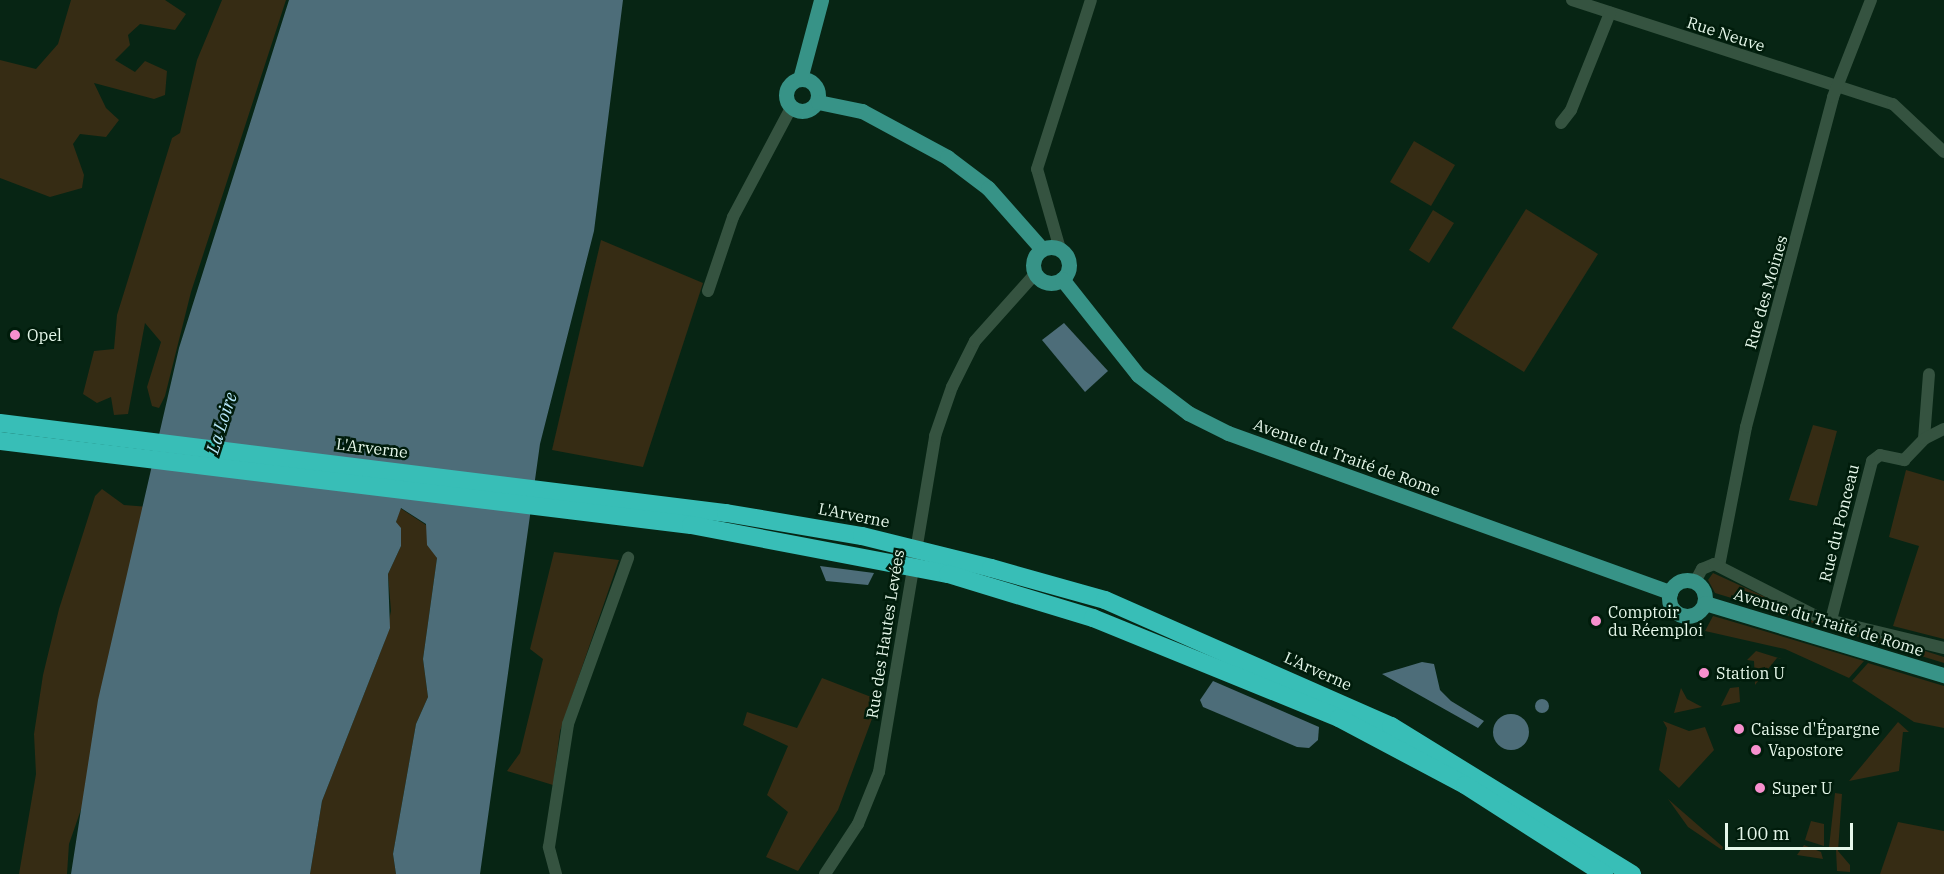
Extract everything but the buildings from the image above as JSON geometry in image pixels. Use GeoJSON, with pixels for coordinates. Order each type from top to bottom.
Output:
{"type":"FeatureCollection","features":[{"type":"Feature","properties":{"kind":"highway","name":"L'Arverne"},"geometry":{"type":"LineString","coordinates":[[0,423],[64,440],[572,512],[913,557],[1093,618],[1339,718],[1465,785],[1604,874]]}},
{"type":"Feature","properties":{"kind":"highway","name":"L'Arverne"},"geometry":{"type":"LineString","coordinates":[[0,441],[64,440],[574,492],[913,557],[1105,600],[1346,705],[1472,772],[1632,874]]}},
{"type":"Feature","properties":{"kind":"main road"},"geometry":{"type":"LineString","coordinates":[[818,102],[806,112],[791,108],[786,92],[800,79],[821,0]]}},
{"type":"Feature","properties":{"kind":"main road"},"geometry":{"type":"LineString","coordinates":[[800,79],[814,84],[818,102]]}},
{"type":"Feature","properties":{"kind":"main road"},"geometry":{"type":"LineString","coordinates":[[818,102],[862,111],[947,157],[988,188],[1042,249]]}},
{"type":"Feature","properties":{"kind":"main road"},"geometry":{"type":"LineString","coordinates":[[1042,249],[1060,249],[1069,263],[1062,279],[1048,283],[1035,274],[1034,258],[1042,249]]}},
{"type":"Feature","properties":{"kind":"main road","name":"Avenue du Traité de Rome"},"geometry":{"type":"LineString","coordinates":[[1062,279],[1138,375],[1218,428],[1670,592]]}},
{"type":"Feature","properties":{"kind":"main road"},"geometry":{"type":"LineString","coordinates":[[1680,582],[1695,582],[1705,603],[1697,614],[1683,616],[1672,609],[1670,592],[1680,582]]}},
{"type":"Feature","properties":{"kind":"main road","name":"Avenue du Traité de Rome"},"geometry":{"type":"LineString","coordinates":[[1705,603],[1944,675]]}},
{"type":"Feature","properties":{"kind":"street"},"geometry":{"type":"LineString","coordinates":[[1060,249],[1037,169],[1091,0]]}},
{"type":"Feature","properties":{"kind":"street","name":"Rue Neuve"},"geometry":{"type":"LineString","coordinates":[[1572,0],[1836,88],[1893,104],[1944,152]]}},
{"type":"Feature","properties":{"kind":"street","name":"Rue des Moines"},"geometry":{"type":"LineString","coordinates":[[1721,567],[1746,427],[1836,88],[1871,0]]}},
{"type":"Feature","properties":{"kind":"street"},"geometry":{"type":"LineString","coordinates":[[1561,123],[1571,110],[1610,13]]}},
{"type":"Feature","properties":{"kind":"street"},"geometry":{"type":"LineString","coordinates":[[708,291],[733,217],[791,108]]}},
{"type":"Feature","properties":{"kind":"street","name":"Rue des Hautes Levées"},"geometry":{"type":"LineString","coordinates":[[825,874],[858,824],[879,772],[935,436],[952,387],[975,341],[1035,274]]}},
{"type":"Feature","properties":{"kind":"street"},"geometry":{"type":"LineString","coordinates":[[1924,439],[1929,374]]}},
{"type":"Feature","properties":{"kind":"street","name":"Rue du Ponceau"},"geometry":{"type":"LineString","coordinates":[[1831,620],[1872,461],[1880,455],[1904,460],[1924,439],[1944,429]]}},
{"type":"Feature","properties":{"kind":"street"},"geometry":{"type":"LineString","coordinates":[[556,874],[549,847],[568,724],[628,558]]}},
{"type":"Feature","properties":{"kind":"street"},"geometry":{"type":"LineString","coordinates":[[1695,582],[1706,565],[1721,567],[1782,602],[1831,620],[1944,648]]}},
{"type":"Feature","properties":{"kind":"shaded area"},"geometry":{"type":"Polygon","coordinates":[[[71,0],[165,0],[186,14],[175,30],[140,24],[128,35],[130,45],[115,60],[135,72],[145,61],[167,71],[165,95],[154,99],[94,83],[106,108],[119,120],[106,137],[80,134],[73,144],[84,175],[82,188],[50,197],[0,178],[0,60],[36,69],[58,44],[71,0]]]}},
{"type":"Feature","properties":{"kind":"shaded area"},"geometry":{"type":"Polygon","coordinates":[[[222,0],[286,0],[191,292],[165,396],[159,408],[152,406],[147,387],[161,342],[145,323],[128,414],[114,415],[111,397],[97,403],[83,394],[94,351],[114,349],[117,315],[172,138],[180,133],[197,60],[222,0]]]}},
{"type":"Feature","properties":{"kind":"shaded area"},"geometry":{"type":"Polygon","coordinates":[[[1414,141],[1455,165],[1431,206],[1390,182],[1414,141]]]}},
{"type":"Feature","properties":{"kind":"shaded area"},"geometry":{"type":"Polygon","coordinates":[[[1526,209],[1598,254],[1524,372],[1452,328],[1526,209]]]}},
{"type":"Feature","properties":{"kind":"shaded area"},"geometry":{"type":"Polygon","coordinates":[[[1433,210],[1454,223],[1429,263],[1409,250],[1433,210]]]}},
{"type":"Feature","properties":{"kind":"shaded area"},"geometry":{"type":"Polygon","coordinates":[[[601,240],[703,283],[643,467],[552,450],[601,240]]]}},
{"type":"Feature","properties":{"kind":"shaded area"},"geometry":{"type":"Polygon","coordinates":[[[1813,425],[1837,431],[1817,506],[1789,500],[1813,425]]]}},
{"type":"Feature","properties":{"kind":"shaded area"},"geometry":{"type":"Polygon","coordinates":[[[1906,470],[1944,481],[1944,639],[1893,626],[1919,546],[1889,537],[1906,470]]]}},
{"type":"Feature","properties":{"kind":"shaded area"},"geometry":{"type":"Polygon","coordinates":[[[102,489],[124,505],[149,507],[85,798],[69,844],[67,874],[19,874],[36,774],[34,734],[43,675],[59,609],[95,496],[102,489]]]}},
{"type":"Feature","properties":{"kind":"shaded area"},"geometry":{"type":"Polygon","coordinates":[[[400,508],[426,525],[437,558],[423,659],[428,697],[416,724],[393,854],[396,874],[310,874],[322,801],[384,643],[391,611],[388,574],[401,546],[396,522],[400,508]]]}},
{"type":"Feature","properties":{"kind":"shaded area"},"geometry":{"type":"Polygon","coordinates":[[[554,552],[619,560],[560,731],[553,785],[507,771],[520,753],[543,659],[530,649],[554,552]]]}},
{"type":"Feature","properties":{"kind":"shaded area"},"geometry":{"type":"Polygon","coordinates":[[[1713,573],[1787,607],[1944,657],[1944,663],[1715,593],[1708,580],[1713,573]]]}},
{"type":"Feature","properties":{"kind":"shaded area"},"geometry":{"type":"Polygon","coordinates":[[[1713,616],[1864,661],[1849,678],[1785,649],[1705,631],[1713,616]]]}},
{"type":"Feature","properties":{"kind":"shaded area"},"geometry":{"type":"Polygon","coordinates":[[[1756,651],[1782,659],[1777,658],[1755,685],[1754,661],[1747,660],[1756,651]]]}},
{"type":"Feature","properties":{"kind":"shaded area"},"geometry":{"type":"Polygon","coordinates":[[[1868,663],[1944,686],[1944,728],[1914,722],[1852,681],[1868,663]]]}},
{"type":"Feature","properties":{"kind":"shaded area"},"geometry":{"type":"Polygon","coordinates":[[[822,678],[879,700],[838,810],[798,871],[766,857],[788,812],[767,795],[788,746],[743,725],[747,712],[797,728],[822,678]]]}},
{"type":"Feature","properties":{"kind":"shaded area"},"geometry":{"type":"Polygon","coordinates":[[[1739,687],[1740,702],[1721,706],[1730,688],[1739,687]]]}},
{"type":"Feature","properties":{"kind":"shaded area"},"geometry":{"type":"Polygon","coordinates":[[[1681,688],[1687,699],[1702,707],[1674,713],[1681,688]]]}},
{"type":"Feature","properties":{"kind":"shaded area"},"geometry":{"type":"Polygon","coordinates":[[[1663,721],[1689,731],[1705,727],[1714,750],[1679,788],[1659,770],[1667,728],[1663,721]]]}},
{"type":"Feature","properties":{"kind":"shaded area"},"geometry":{"type":"Polygon","coordinates":[[[1898,722],[1909,732],[1903,732],[1899,771],[1849,781],[1898,722]]]}},
{"type":"Feature","properties":{"kind":"shaded area"},"geometry":{"type":"Polygon","coordinates":[[[1835,793],[1842,794],[1838,851],[1850,865],[1850,872],[1837,871],[1836,850],[1829,847],[1835,793]]]}},
{"type":"Feature","properties":{"kind":"shaded area"},"geometry":{"type":"Polygon","coordinates":[[[1668,799],[1723,847],[1722,850],[1688,827],[1668,799]]]}},
{"type":"Feature","properties":{"kind":"shaded area"},"geometry":{"type":"Polygon","coordinates":[[[1811,821],[1824,824],[1824,846],[1805,840],[1811,821]]]}},
{"type":"Feature","properties":{"kind":"shaded area"},"geometry":{"type":"Polygon","coordinates":[[[1898,822],[1944,831],[1944,874],[1880,874],[1898,822]]]}},
{"type":"Feature","properties":{"kind":"shaded area"},"geometry":{"type":"Polygon","coordinates":[[[1804,845],[1821,852],[1823,859],[1797,855],[1804,845]]]}},
{"type":"Feature","properties":{"kind":"water","name":"La Loire"},"geometry":{"type":"Polygon","coordinates":[[[289,0],[623,0],[594,231],[540,444],[480,874],[396,874],[393,854],[416,724],[428,697],[423,659],[437,558],[427,545],[426,524],[401,508],[396,522],[401,528],[401,546],[388,574],[390,628],[322,801],[310,874],[71,874],[98,700],[179,348],[289,0]]]}},
{"type":"Feature","properties":{"kind":"water"},"geometry":{"type":"Polygon","coordinates":[[[1064,323],[1108,371],[1085,392],[1042,340],[1064,323]]]}},
{"type":"Feature","properties":{"kind":"water"},"geometry":{"type":"Polygon","coordinates":[[[820,566],[874,573],[868,585],[826,581],[820,566]]]}},
{"type":"Feature","properties":{"kind":"water"},"geometry":{"type":"Polygon","coordinates":[[[1422,662],[1434,664],[1440,690],[1451,701],[1484,721],[1478,728],[1382,674],[1422,662]]]}},
{"type":"Feature","properties":{"kind":"water"},"geometry":{"type":"Polygon","coordinates":[[[1213,681],[1319,727],[1318,740],[1309,748],[1297,747],[1203,707],[1200,700],[1213,681]]]}},
{"type":"Feature","properties":{"kind":"water"},"geometry":{"type":"Polygon","coordinates":[[[1542,699],[1547,701],[1549,706],[1547,711],[1542,713],[1537,711],[1535,706],[1537,701],[1542,699]]]}},
{"type":"Feature","properties":{"kind":"water"},"geometry":{"type":"Polygon","coordinates":[[[1511,714],[1524,719],[1529,732],[1524,745],[1511,750],[1498,745],[1493,732],[1498,719],[1511,714]]]}},
{"type":"Feature","properties":{"kind":"place","name":"Opel"},"geometry":{"type":"Point","coordinates":[15,335]}},
{"type":"Feature","properties":{"kind":"place","name":"Comptoir du Réemploi"},"geometry":{"type":"Point","coordinates":[1596,621]}},
{"type":"Feature","properties":{"kind":"place","name":"Station U"},"geometry":{"type":"Point","coordinates":[1704,673]}},
{"type":"Feature","properties":{"kind":"place","name":"Caisse d'Épargne"},"geometry":{"type":"Point","coordinates":[1739,729]}},
{"type":"Feature","properties":{"kind":"place","name":"Vapostore"},"geometry":{"type":"Point","coordinates":[1756,750]}},
{"type":"Feature","properties":{"kind":"place","name":"Super U"},"geometry":{"type":"Point","coordinates":[1760,788]}}]}
